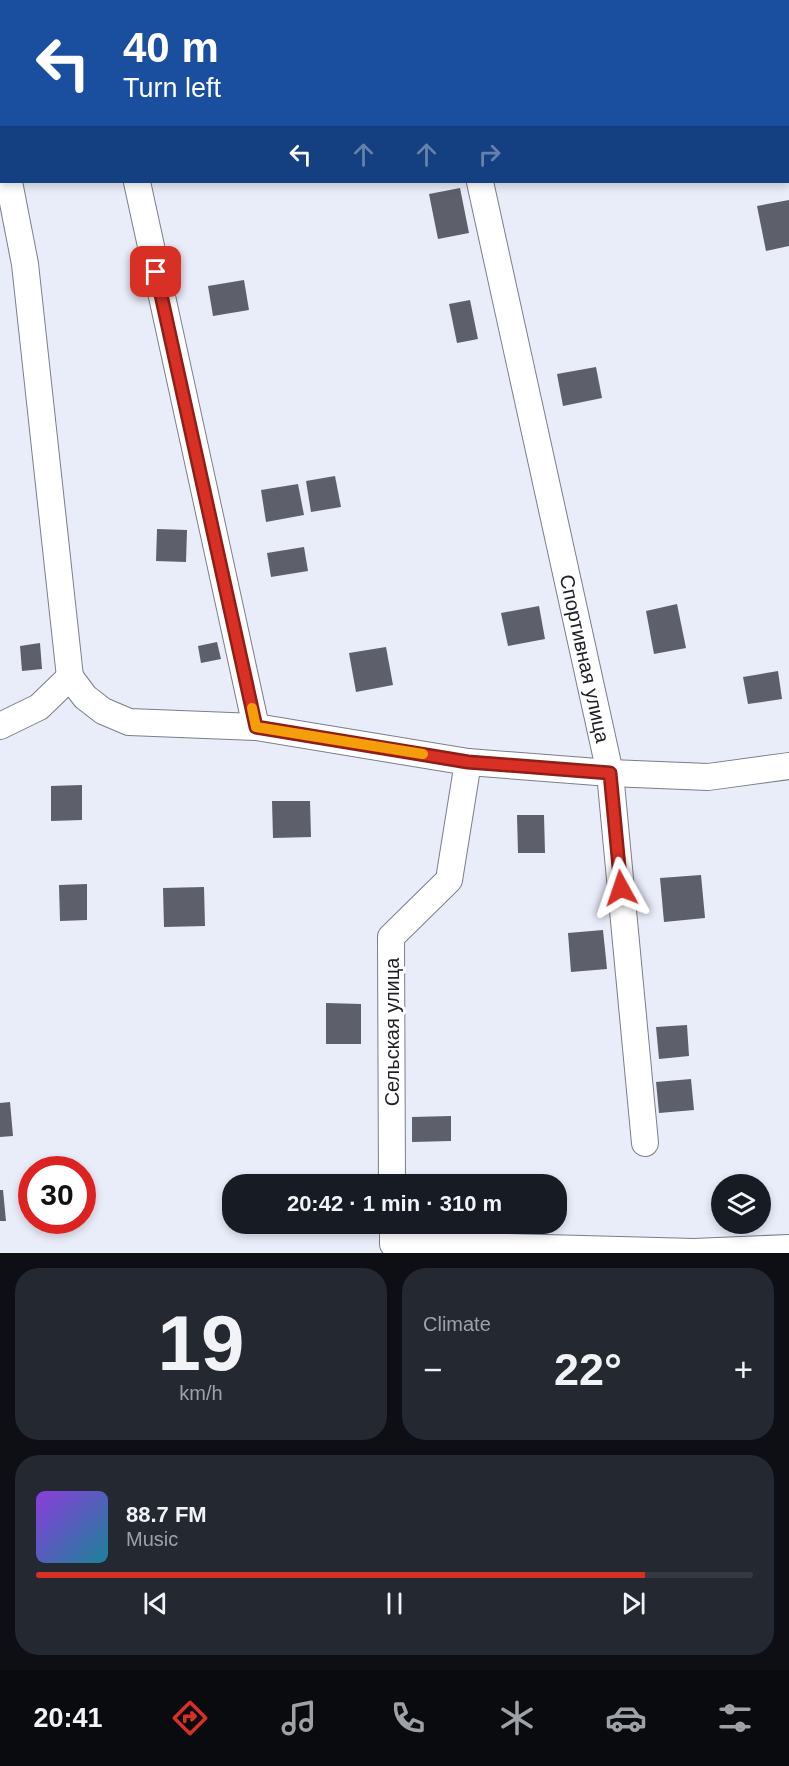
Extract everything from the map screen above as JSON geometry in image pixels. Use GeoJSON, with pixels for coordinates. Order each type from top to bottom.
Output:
{"type":"FeatureCollection","features":[{"type":"Feature","properties":{"kind":"street"},"geometry":{"type":"LineString","coordinates":[[9,183],[25,264],[70,677],[85,697],[103,711],[129,722],[256,727],[468,762],[610,773],[708,777],[789,766]]}},
{"type":"Feature","properties":{"kind":"street"},"geometry":{"type":"LineString","coordinates":[[136,183],[256,727]]}},
{"type":"Feature","properties":{"kind":"street","name":"Спортивная улица"},"geometry":{"type":"LineString","coordinates":[[480,183],[610,773],[645,1143]]}},
{"type":"Feature","properties":{"kind":"street"},"geometry":{"type":"LineString","coordinates":[[0,726],[39,707],[70,677]]}},
{"type":"Feature","properties":{"kind":"street","name":"Сельская улица"},"geometry":{"type":"LineString","coordinates":[[392,1174],[391,937],[449,880],[468,762]]}},
{"type":"Feature","properties":{"kind":"street"},"geometry":{"type":"LineString","coordinates":[[393,1234],[460,1250],[694,1252],[789,1248]]}},
{"type":"Feature","properties":{"kind":"building"},"geometry":{"type":"Polygon","coordinates":[[[460,188],[469,233],[438,239],[429,194],[460,188]]]}},
{"type":"Feature","properties":{"kind":"building"},"geometry":{"type":"Polygon","coordinates":[[[789,200],[789,246],[766,251],[757,206],[789,200]]]}},
{"type":"Feature","properties":{"kind":"building"},"geometry":{"type":"Polygon","coordinates":[[[244,280],[249,310],[213,316],[208,286],[244,280]]]}},
{"type":"Feature","properties":{"kind":"building"},"geometry":{"type":"Polygon","coordinates":[[[470,300],[478,339],[457,343],[449,304],[470,300]]]}},
{"type":"Feature","properties":{"kind":"building"},"geometry":{"type":"Polygon","coordinates":[[[596,367],[602,398],[563,406],[557,374],[596,367]]]}},
{"type":"Feature","properties":{"kind":"building"},"geometry":{"type":"Polygon","coordinates":[[[335,476],[341,507],[311,512],[306,481],[335,476]]]}},
{"type":"Feature","properties":{"kind":"building"},"geometry":{"type":"Polygon","coordinates":[[[298,484],[304,515],[266,522],[261,490],[298,484]]]}},
{"type":"Feature","properties":{"kind":"building"},"geometry":{"type":"Polygon","coordinates":[[[157,529],[187,530],[186,562],[156,561],[157,529]]]}},
{"type":"Feature","properties":{"kind":"building"},"geometry":{"type":"Polygon","coordinates":[[[304,547],[308,571],[271,577],[267,553],[304,547]]]}},
{"type":"Feature","properties":{"kind":"building"},"geometry":{"type":"Polygon","coordinates":[[[677,604],[686,648],[654,654],[646,611],[677,604]]]}},
{"type":"Feature","properties":{"kind":"building"},"geometry":{"type":"Polygon","coordinates":[[[539,606],[545,639],[508,646],[501,613],[539,606]]]}},
{"type":"Feature","properties":{"kind":"building"},"geometry":{"type":"Polygon","coordinates":[[[217,642],[221,659],[201,663],[198,646],[217,642]]]}},
{"type":"Feature","properties":{"kind":"building"},"geometry":{"type":"Polygon","coordinates":[[[40,643],[42,669],[22,671],[20,646],[40,643]]]}},
{"type":"Feature","properties":{"kind":"building"},"geometry":{"type":"Polygon","coordinates":[[[386,647],[393,685],[356,692],[349,653],[386,647]]]}},
{"type":"Feature","properties":{"kind":"building"},"geometry":{"type":"Polygon","coordinates":[[[778,671],[782,699],[748,704],[743,677],[778,671]]]}},
{"type":"Feature","properties":{"kind":"building"},"geometry":{"type":"Polygon","coordinates":[[[82,785],[82,820],[51,821],[51,786],[82,785]]]}},
{"type":"Feature","properties":{"kind":"building"},"geometry":{"type":"Polygon","coordinates":[[[272,801],[310,801],[311,837],[273,838],[272,801]]]}},
{"type":"Feature","properties":{"kind":"building"},"geometry":{"type":"Polygon","coordinates":[[[517,815],[544,815],[545,853],[518,853],[517,815]]]}},
{"type":"Feature","properties":{"kind":"building"},"geometry":{"type":"Polygon","coordinates":[[[701,875],[705,918],[664,922],[660,878],[701,875]]]}},
{"type":"Feature","properties":{"kind":"building"},"geometry":{"type":"Polygon","coordinates":[[[87,884],[87,920],[60,921],[59,885],[87,884]]]}},
{"type":"Feature","properties":{"kind":"building"},"geometry":{"type":"Polygon","coordinates":[[[204,887],[205,926],[164,927],[163,888],[204,887]]]}},
{"type":"Feature","properties":{"kind":"building"},"geometry":{"type":"Polygon","coordinates":[[[603,930],[607,969],[571,972],[568,933],[603,930]]]}},
{"type":"Feature","properties":{"kind":"building"},"geometry":{"type":"Polygon","coordinates":[[[326,1003],[361,1004],[361,1044],[326,1044],[326,1003]]]}},
{"type":"Feature","properties":{"kind":"building"},"geometry":{"type":"Polygon","coordinates":[[[687,1025],[689,1056],[659,1059],[656,1027],[687,1025]]]}},
{"type":"Feature","properties":{"kind":"building"},"geometry":{"type":"Polygon","coordinates":[[[691,1079],[694,1110],[659,1113],[656,1082],[691,1079]]]}},
{"type":"Feature","properties":{"kind":"building"},"geometry":{"type":"Polygon","coordinates":[[[10,1102],[13,1136],[0,1137],[0,1103],[10,1102]]]}},
{"type":"Feature","properties":{"kind":"building"},"geometry":{"type":"Polygon","coordinates":[[[451,1116],[451,1141],[412,1142],[412,1117],[451,1116]]]}},
{"type":"Feature","properties":{"kind":"building"},"geometry":{"type":"Polygon","coordinates":[[[0,1190],[3,1190],[6,1221],[0,1221],[0,1190]]]}},
{"type":"Feature","properties":{"kind":"slow traffic"},"geometry":{"type":"LineString","coordinates":[[252,708],[256,727],[423,754]]}},
{"type":"Feature","properties":{"kind":"route"},"geometry":{"type":"LineString","coordinates":[[156,272],[256,727],[468,762],[610,773],[621,888]]}}]}
